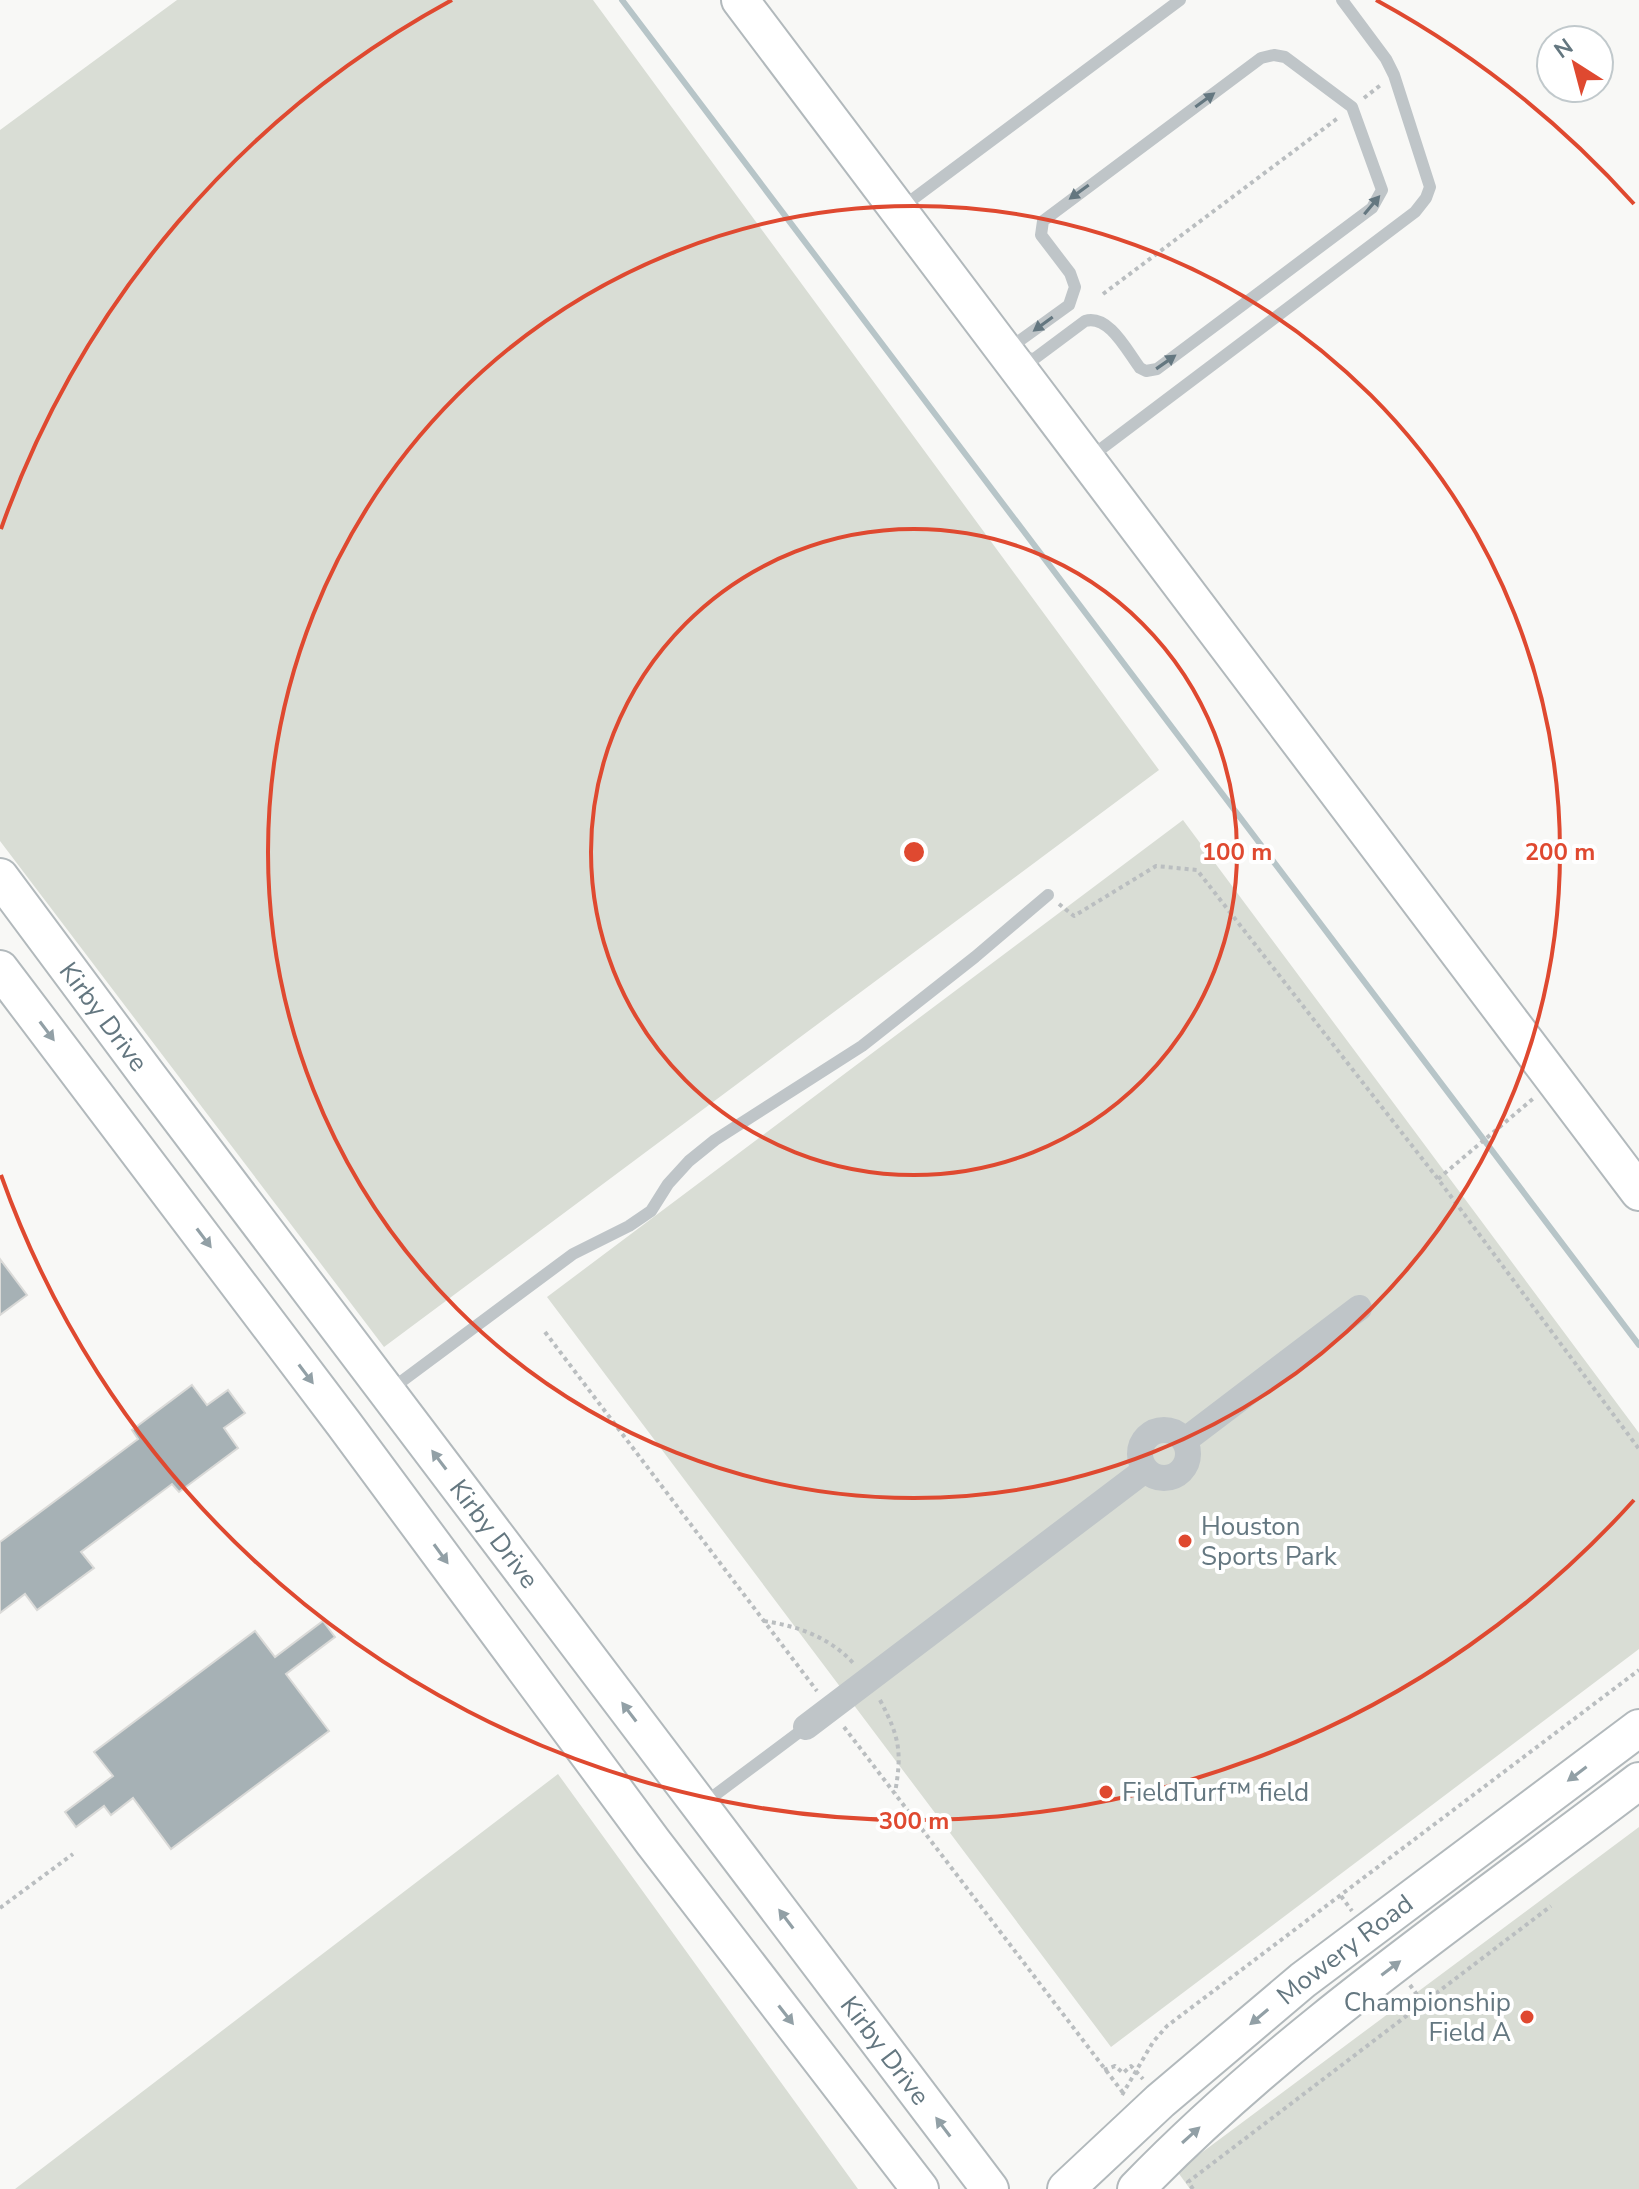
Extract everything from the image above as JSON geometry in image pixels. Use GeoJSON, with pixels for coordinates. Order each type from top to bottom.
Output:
{"type":"FeatureCollection","features":[{"type":"Feature","properties":{"kind":"street"},"geometry":{"type":"LineString","coordinates":[[740,0],[1014,358],[1087,460],[1639,1192]]}},
{"type":"Feature","properties":{"kind":"street","name":"Kirby Drive"},"geometry":{"type":"LineString","coordinates":[[0,877],[990,2189]]}},
{"type":"Feature","properties":{"kind":"street","name":"Kirby Drive"},"geometry":{"type":"LineString","coordinates":[[0,969],[344,1424],[653,1842],[920,2189]]}},
{"type":"Feature","properties":{"kind":"street"},"geometry":{"type":"LineString","coordinates":[[106,1110],[148,1076]]}},
{"type":"Feature","properties":{"kind":"street"},"geometry":{"type":"LineString","coordinates":[[806,1727],[1145,1470],[1159,1478],[1167,1478],[1181,1471],[1188,1457],[1184,1441],[1359,1308]]}},
{"type":"Feature","properties":{"kind":"street"},"geometry":{"type":"LineString","coordinates":[[344,1424],[387,1392]]}},
{"type":"Feature","properties":{"kind":"street","name":"Mowery Road"},"geometry":{"type":"LineString","coordinates":[[1066,2189],[1303,1980],[1639,1728]]}},
{"type":"Feature","properties":{"kind":"street","name":"Mowery Road"},"geometry":{"type":"LineString","coordinates":[[1145,2185],[1252,2079],[1318,2024],[1639,1781]]}},
{"type":"Feature","properties":{"kind":"street"},"geometry":{"type":"LineString","coordinates":[[653,1842],[701,1806]]}},
{"type":"Feature","properties":{"kind":"street"},"geometry":{"type":"LineString","coordinates":[[1467,1857],[1494,1891]]}},
{"type":"Feature","properties":{"kind":"street"},"geometry":{"type":"LineString","coordinates":[[1117,2141],[1145,2185]]}},
{"type":"Feature","properties":{"kind":"lane"},"geometry":{"type":"LineString","coordinates":[[898,210],[1180,0]]}},
{"type":"Feature","properties":{"kind":"lane"},"geometry":{"type":"LineString","coordinates":[[1087,460],[1415,212],[1426,198],[1430,187],[1394,75],[1386,59],[1342,0]]}},
{"type":"Feature","properties":{"kind":"lane"},"geometry":{"type":"LineString","coordinates":[[1274,55],[1285,57],[1352,107],[1382,190],[1379,200],[1157,369],[1146,371],[1140,368],[1111,330],[1101,320],[1094,318],[1085,321],[1034,359],[1014,358],[1015,344],[1069,305],[1075,287],[1070,273],[1041,235],[1043,221],[1142,146],[1261,58],[1274,55]]}},
{"type":"Feature","properties":{"kind":"lane"},"geometry":{"type":"LineString","coordinates":[[387,1392],[573,1254],[629,1226],[651,1211],[668,1184],[689,1161],[715,1140],[862,1046],[1048,895]]}},
{"type":"Feature","properties":{"kind":"lane"},"geometry":{"type":"LineString","coordinates":[[701,1806],[806,1727]]}},
{"type":"Feature","properties":{"kind":"path"},"geometry":{"type":"LineString","coordinates":[[1103,294],[1394,75]]}},
{"type":"Feature","properties":{"kind":"path"},"geometry":{"type":"LineString","coordinates":[[1048,895],[1074,916],[1156,866],[1197,870],[1438,1179],[1639,1449]]}},
{"type":"Feature","properties":{"kind":"path"},"geometry":{"type":"LineString","coordinates":[[1438,1179],[1555,1080]]}},
{"type":"Feature","properties":{"kind":"path"},"geometry":{"type":"LineString","coordinates":[[1116,2102],[1153,2042],[1167,2026],[1639,1670]]}},
{"type":"Feature","properties":{"kind":"path"},"geometry":{"type":"LineString","coordinates":[[0,1908],[73,1854]]}},
{"type":"Feature","properties":{"kind":"path"},"geometry":{"type":"LineString","coordinates":[[1193,2189],[1188,2182],[1551,1906]]}},
{"type":"Feature","properties":{"kind":"path"},"geometry":{"type":"LineString","coordinates":[[1403,1977],[1423,2003]]}},
{"type":"Feature","properties":{"kind":"path"},"geometry":{"type":"LineString","coordinates":[[1104,2070],[1115,2066],[1123,2073],[1131,2066],[1144,2081]]}},
{"type":"Feature","properties":{"kind":"shaded area"},"geometry":{"type":"Polygon","coordinates":[[[177,0],[593,0],[1159,770],[384,1347],[0,841],[0,130],[177,0]]]}},
{"type":"Feature","properties":{"kind":"shaded area","name":"Houston Sports Park"},"geometry":{"type":"Polygon","coordinates":[[[1183,820],[1639,1433],[1639,1649],[1111,2047],[547,1297],[1183,820]]]}},
{"type":"Feature","properties":{"kind":"shaded area"},"geometry":{"type":"Polygon","coordinates":[[[558,1774],[858,2189],[15,2189],[558,1774]]]}},
{"type":"Feature","properties":{"kind":"shaded area"},"geometry":{"type":"Polygon","coordinates":[[[1639,1827],[1639,2189],[1190,2189],[1177,2171],[1639,1827]]]}},
{"type":"Feature","properties":{"kind":"building"},"geometry":{"type":"Polygon","coordinates":[[[0,1259],[27,1295],[0,1315],[0,1259]]]}},
{"type":"Feature","properties":{"kind":"building"},"geometry":{"type":"Polygon","coordinates":[[[192,1385],[207,1405],[228,1390],[245,1413],[224,1428],[238,1448],[179,1492],[172,1484],[81,1552],[94,1568],[37,1610],[25,1594],[0,1613],[0,1542],[138,1439],[132,1430],[192,1385]]]}},
{"type":"Feature","properties":{"kind":"building"},"geometry":{"type":"Polygon","coordinates":[[[323,1621],[335,1637],[286,1674],[329,1731],[171,1849],[133,1798],[111,1815],[104,1806],[76,1827],[65,1812],[113,1776],[94,1752],[255,1631],[275,1657],[323,1621]]]}},
{"type":"Feature","properties":{"kind":"waterway"},"geometry":{"type":"LineString","coordinates":[[622,0],[1639,1345]]}},
{"type":"Feature","properties":{"kind":"place","name":"Houston Sports Park"},"geometry":{"type":"Point","coordinates":[1185,1541]}},
{"type":"Feature","properties":{"kind":"place","name":"FieldTurf™ field"},"geometry":{"type":"Point","coordinates":[1106,1792]}},
{"type":"Feature","properties":{"kind":"place","name":"Championship Field A"},"geometry":{"type":"Point","coordinates":[1527,2017]}}]}
